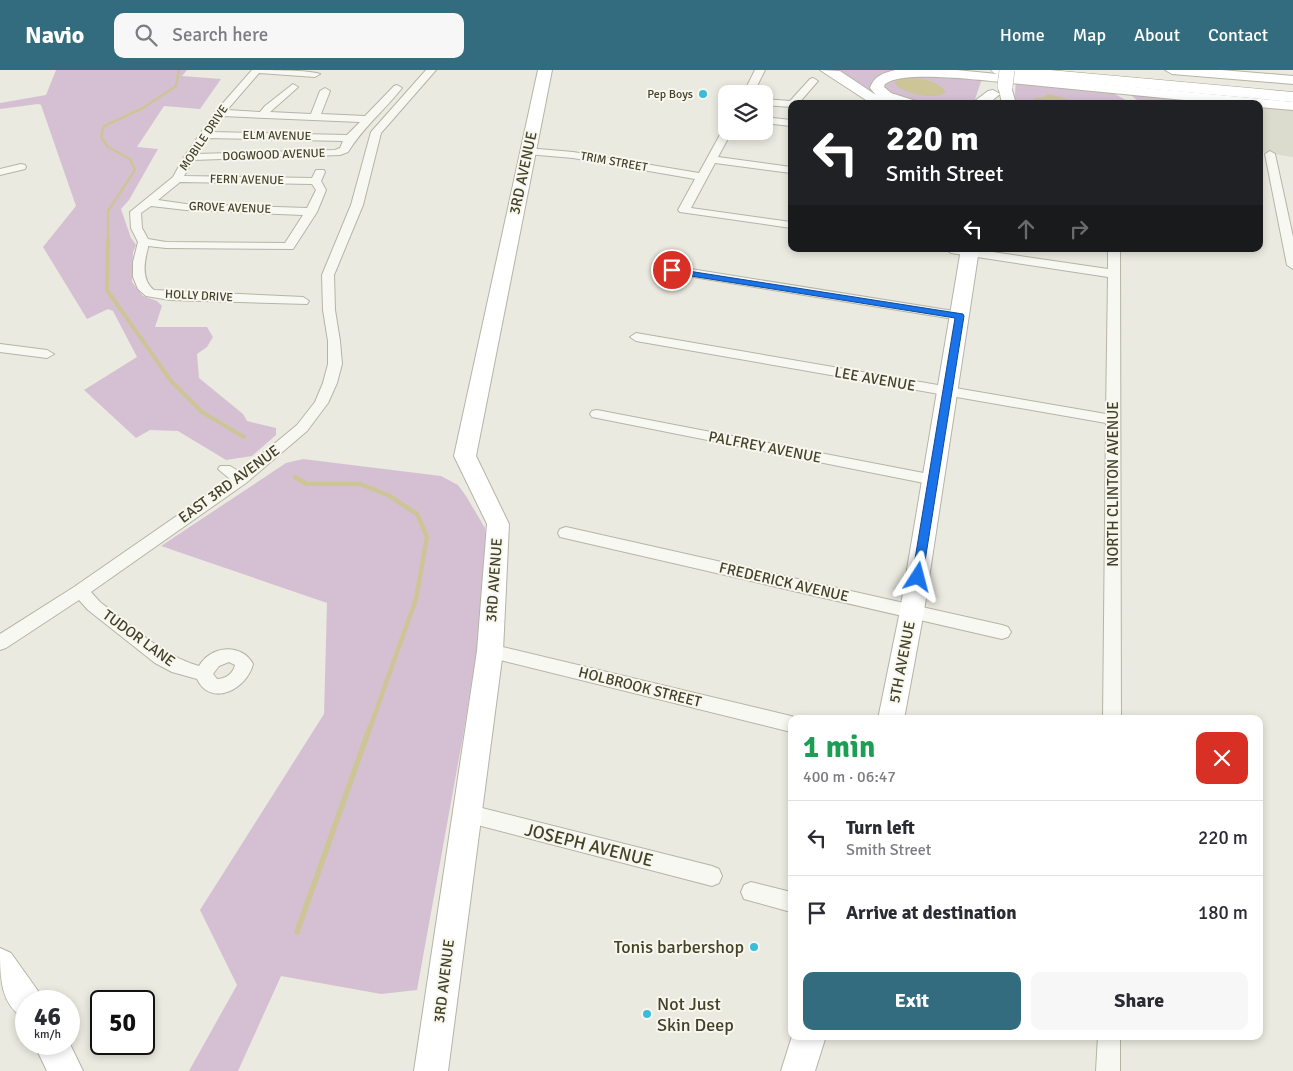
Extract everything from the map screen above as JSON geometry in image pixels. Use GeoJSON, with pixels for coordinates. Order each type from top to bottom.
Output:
{"type":"FeatureCollection","features":[{"type":"Feature","properties":{"kind":"highway"},"geometry":{"type":"LineString","coordinates":[[1074,77],[1293,90]]}},
{"type":"Feature","properties":{"kind":"highway"},"geometry":{"type":"LineString","coordinates":[[998,88],[1293,97]]}},
{"type":"Feature","properties":{"kind":"main road","name":"3RD AVENUE"},"geometry":{"type":"LineString","coordinates":[[431,1071],[490,651],[498,524],[465,456],[545,70]]}},
{"type":"Feature","properties":{"kind":"main road"},"geometry":{"type":"LineString","coordinates":[[827,70],[844,77],[876,100]]}},
{"type":"Feature","properties":{"kind":"main road"},"geometry":{"type":"LineString","coordinates":[[914,70],[1074,77],[1228,100]]}},
{"type":"Feature","properties":{"kind":"main road"},"geometry":{"type":"LineString","coordinates":[[983,100],[998,88],[1007,70]]}},
{"type":"Feature","properties":{"kind":"main road"},"geometry":{"type":"LineString","coordinates":[[1172,70],[1293,80]]}},
{"type":"Feature","properties":{"kind":"main road"},"geometry":{"type":"LineString","coordinates":[[896,100],[882,94],[878,90],[878,82],[886,76],[897,73],[944,72]]}},
{"type":"Feature","properties":{"kind":"main road"},"geometry":{"type":"LineString","coordinates":[[1074,77],[1120,94],[1130,100]]}},
{"type":"Feature","properties":{"kind":"main road"},"geometry":{"type":"LineString","coordinates":[[998,88],[1006,100]]}},
{"type":"Feature","properties":{"kind":"main road"},"geometry":{"type":"LineString","coordinates":[[1263,103],[1293,106]]}},
{"type":"Feature","properties":{"kind":"main road","name":"5TH AVENUE"},"geometry":{"type":"LineString","coordinates":[[892,715],[912,611],[960,316],[964,252]]}},
{"type":"Feature","properties":{"kind":"main road"},"geometry":{"type":"LineString","coordinates":[[0,964],[17,990]]}},
{"type":"Feature","properties":{"kind":"main road"},"geometry":{"type":"LineString","coordinates":[[798,1071],[808,1040]]}},
{"type":"Feature","properties":{"kind":"main road"},"geometry":{"type":"LineString","coordinates":[[57,1055],[66,1071]]}},
{"type":"Feature","properties":{"kind":"street"},"geometry":{"type":"LineString","coordinates":[[257,70],[315,74]]}},
{"type":"Feature","properties":{"kind":"street","name":"MOBILE DRIVE"},"geometry":{"type":"LineString","coordinates":[[148,202],[177,179],[189,157],[219,114],[257,70]]}},
{"type":"Feature","properties":{"kind":"street","name":"EAST 3RD AVENUE"},"geometry":{"type":"LineString","coordinates":[[0,643],[80,591],[242,479],[302,428],[320,403],[330,383],[335,364],[334,341],[329,310],[328,275],[358,205],[376,132],[431,70]]}},
{"type":"Feature","properties":{"kind":"street"},"geometry":{"type":"LineString","coordinates":[[752,85],[760,70]]}},
{"type":"Feature","properties":{"kind":"street"},"geometry":{"type":"LineString","coordinates":[[796,100],[813,81]]}},
{"type":"Feature","properties":{"kind":"street"},"geometry":{"type":"LineString","coordinates":[[263,115],[268,108],[293,87]]}},
{"type":"Feature","properties":{"kind":"street","name":"DOGWOOD AVENUE"},"geometry":{"type":"LineString","coordinates":[[189,157],[336,153],[344,150],[350,138],[370,119],[397,88]]}},
{"type":"Feature","properties":{"kind":"street"},"geometry":{"type":"LineString","coordinates":[[315,117],[325,91]]}},
{"type":"Feature","properties":{"kind":"street"},"geometry":{"type":"LineString","coordinates":[[773,103],[788,104]]}},
{"type":"Feature","properties":{"kind":"street"},"geometry":{"type":"LineString","coordinates":[[219,114],[370,119]]}},
{"type":"Feature","properties":{"kind":"street"},"geometry":{"type":"LineString","coordinates":[[773,121],[788,123]]}},
{"type":"Feature","properties":{"kind":"street","name":"ELM AVENUE"},"geometry":{"type":"LineString","coordinates":[[204,135],[350,138]]}},
{"type":"Feature","properties":{"kind":"street"},"geometry":{"type":"LineString","coordinates":[[722,140],[684,210],[788,225]]}},
{"type":"Feature","properties":{"kind":"street","name":"TRIM STREET"},"geometry":{"type":"LineString","coordinates":[[527,151],[582,156],[701,177]]}},
{"type":"Feature","properties":{"kind":"street"},"geometry":{"type":"LineString","coordinates":[[1270,154],[1293,265]]}},
{"type":"Feature","properties":{"kind":"street"},"geometry":{"type":"LineString","coordinates":[[711,159],[788,170]]}},
{"type":"Feature","properties":{"kind":"street"},"geometry":{"type":"LineString","coordinates":[[0,172],[21,167]]}},
{"type":"Feature","properties":{"kind":"street","name":"FERN AVENUE"},"geometry":{"type":"LineString","coordinates":[[177,179],[318,176],[321,190],[311,212]]}},
{"type":"Feature","properties":{"kind":"street"},"geometry":{"type":"LineString","coordinates":[[148,202],[136,212],[134,219],[138,235],[144,242],[166,245],[289,247],[311,212]]}},
{"type":"Feature","properties":{"kind":"street","name":"GROVE AVENUE"},"geometry":{"type":"LineString","coordinates":[[148,202],[186,207],[311,212]]}},
{"type":"Feature","properties":{"kind":"street","name":"HOLLY DRIVE"},"geometry":{"type":"LineString","coordinates":[[144,242],[138,271],[142,286],[151,293],[170,296],[303,302]]}},
{"type":"Feature","properties":{"kind":"street"},"geometry":{"type":"LineString","coordinates":[[976,252],[1114,274]]}},
{"type":"Feature","properties":{"kind":"street","name":"NORTH CLINTON AVENUE"},"geometry":{"type":"LineString","coordinates":[[1112,715],[1114,252]]}},
{"type":"Feature","properties":{"kind":"street"},"geometry":{"type":"LineString","coordinates":[[672,270],[960,316]]}},
{"type":"Feature","properties":{"kind":"street","name":"LEE AVENUE"},"geometry":{"type":"LineString","coordinates":[[636,337],[1113,420]]}},
{"type":"Feature","properties":{"kind":"street"},"geometry":{"type":"LineString","coordinates":[[0,348],[47,354]]}},
{"type":"Feature","properties":{"kind":"street","name":"PALFREY AVENUE"},"geometry":{"type":"LineString","coordinates":[[597,414],[934,480]]}},
{"type":"Feature","properties":{"kind":"street"},"geometry":{"type":"LineString","coordinates":[[225,469],[242,479]]}},
{"type":"Feature","properties":{"kind":"street","name":"FREDERICK AVENUE"},"geometry":{"type":"LineString","coordinates":[[566,533],[1002,632]]}},
{"type":"Feature","properties":{"kind":"street","name":"TUDOR LANE"},"geometry":{"type":"LineString","coordinates":[[80,591],[94,606],[161,658],[178,667],[204,674]]}},
{"type":"Feature","properties":{"kind":"street","name":"HOLBROOK STREET"},"geometry":{"type":"LineString","coordinates":[[490,651],[788,723]]}},
{"type":"Feature","properties":{"kind":"street","name":"JOSEPH AVENUE"},"geometry":{"type":"LineString","coordinates":[[466,813],[712,876]]}},
{"type":"Feature","properties":{"kind":"street"},"geometry":{"type":"LineString","coordinates":[[752,892],[788,901]]}},
{"type":"Feature","properties":{"kind":"street"},"geometry":{"type":"LineString","coordinates":[[1108,1071],[1109,1040]]}},
{"type":"Feature","properties":{"kind":"shaded area"},"geometry":{"type":"Polygon","coordinates":[[[56,70],[187,70],[182,76],[221,79],[200,109],[164,106],[137,147],[158,149],[129,200],[121,209],[131,238],[136,245],[133,252],[132,282],[143,296],[157,301],[162,306],[155,327],[207,327],[213,337],[207,347],[197,354],[199,378],[243,414],[247,421],[276,428],[276,435],[252,456],[226,460],[178,431],[150,430],[136,438],[84,390],[137,357],[113,311],[108,309],[87,319],[43,247],[76,206],[41,105],[0,109],[0,103],[46,95],[56,70]]]}},
{"type":"Feature","properties":{"kind":"shaded area"},"geometry":{"type":"Polygon","coordinates":[[[836,70],[901,70],[881,76],[872,85],[897,100],[885,100],[836,70]]]}},
{"type":"Feature","properties":{"kind":"shaded area"},"geometry":{"type":"Polygon","coordinates":[[[902,74],[982,79],[975,99],[977,100],[906,100],[882,88],[882,81],[902,74]]]}},
{"type":"Feature","properties":{"kind":"shaded area"},"geometry":{"type":"Polygon","coordinates":[[[900,79],[931,81],[942,87],[946,92],[934,96],[919,95],[898,87],[894,83],[900,79]]]}},
{"type":"Feature","properties":{"kind":"shaded area"},"geometry":{"type":"Polygon","coordinates":[[[1016,82],[1113,93],[1126,100],[1014,100],[1016,82]]]}},
{"type":"Feature","properties":{"kind":"shaded area"},"geometry":{"type":"Polygon","coordinates":[[[1134,93],[1196,99],[1137,100],[1132,96],[1134,93]]]}},
{"type":"Feature","properties":{"kind":"shaded area"},"geometry":{"type":"Polygon","coordinates":[[[1048,94],[1072,100],[1035,100],[1034,98],[1043,97],[1048,94]]]}},
{"type":"Feature","properties":{"kind":"shaded area"},"geometry":{"type":"Polygon","coordinates":[[[1263,107],[1293,110],[1293,157],[1263,153],[1263,107]]]}},
{"type":"Feature","properties":{"kind":"shaded area"},"geometry":{"type":"Polygon","coordinates":[[[303,459],[441,476],[458,485],[485,528],[488,546],[477,648],[417,990],[381,994],[281,976],[238,1071],[189,1071],[237,985],[200,910],[324,714],[327,603],[161,546],[286,463],[303,459]]]}},
{"type":"Feature","properties":{"kind":"waterway"},"geometry":{"type":"LineString","coordinates":[[108,240],[108,211],[135,170],[130,159],[108,147],[101,137],[104,126],[143,108],[176,86],[179,70]]}},
{"type":"Feature","properties":{"kind":"waterway"},"geometry":{"type":"LineString","coordinates":[[108,240],[107,290],[171,381],[202,412],[244,437]]}},
{"type":"Feature","properties":{"kind":"waterway"},"geometry":{"type":"LineString","coordinates":[[295,477],[306,484],[360,484],[388,495],[417,514],[427,537],[416,599],[370,728]]}},
{"type":"Feature","properties":{"kind":"waterway"},"geometry":{"type":"LineString","coordinates":[[297,932],[370,727]]}},
{"type":"Feature","properties":{"kind":"place","name":"Pep Boys"},"geometry":{"type":"Point","coordinates":[703,94]}},
{"type":"Feature","properties":{"kind":"place","name":"Tonis barbershop"},"geometry":{"type":"Point","coordinates":[754,947]}},
{"type":"Feature","properties":{"kind":"place","name":"Not Just Skin Deep"},"geometry":{"type":"Point","coordinates":[647,1014]}},
{"type":"Feature","properties":{"kind":"route"},"geometry":{"type":"LineString","coordinates":[[672,270],[960,316],[918,577]]}}]}
